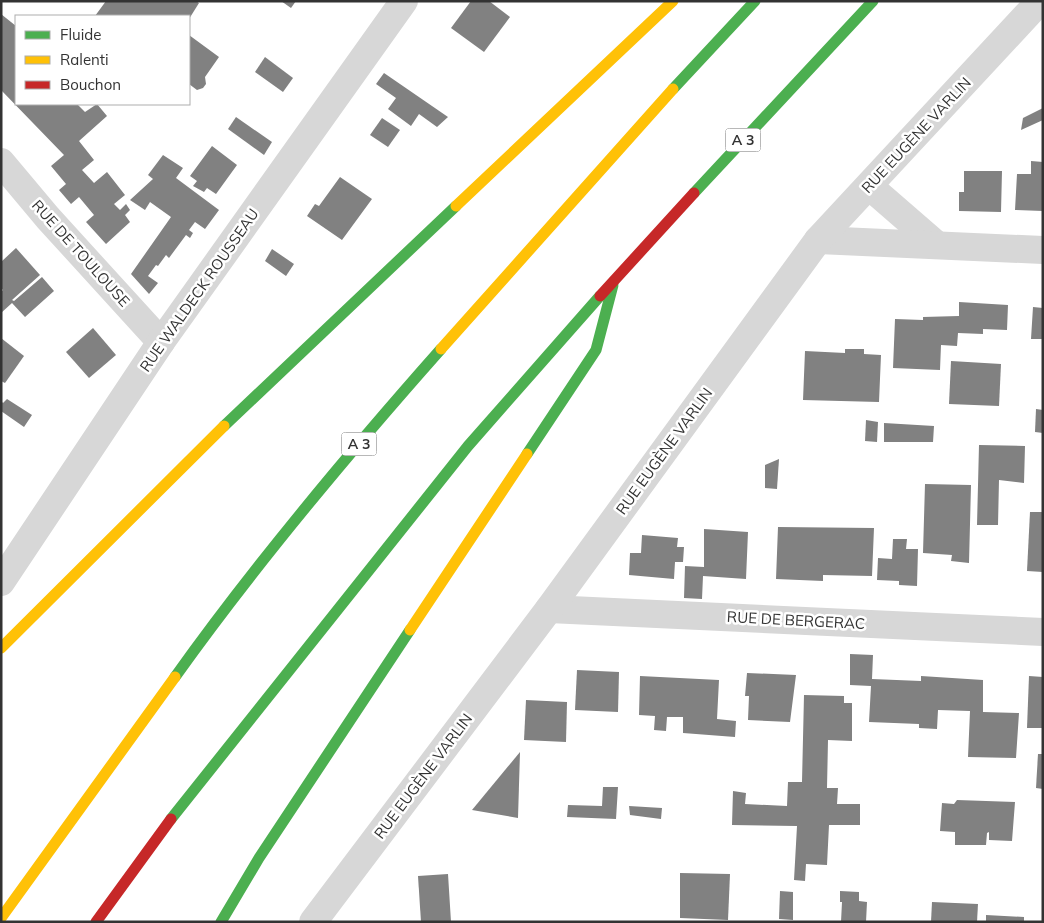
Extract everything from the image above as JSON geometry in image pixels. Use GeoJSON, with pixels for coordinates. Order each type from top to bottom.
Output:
{"type":"FeatureCollection","features":[{"type":"Feature","properties":{"kind":"highway"},"geometry":{"type":"LineString","coordinates":[[1,648],[236,414],[673,1]]}},
{"type":"Feature","properties":{"kind":"highway","name":"A 3"},"geometry":{"type":"LineString","coordinates":[[1,918],[219,615],[379,419],[623,142],[755,1]]}},
{"type":"Feature","properties":{"kind":"highway","name":"A 3"},"geometry":{"type":"LineString","coordinates":[[96,922],[155,839],[468,446],[614,280],[778,101],[873,1]]}},
{"type":"Feature","properties":{"kind":"highway"},"geometry":{"type":"LineString","coordinates":[[220,922],[259,858],[596,350],[614,280]]}},
{"type":"Feature","properties":{"kind":"street","name":"RUE WALDECK ROUSSEAU"},"geometry":{"type":"LineString","coordinates":[[1,582],[161,342],[404,1]]}},
{"type":"Feature","properties":{"kind":"street","name":"RUE EUGÈNE VARLIN"},"geometry":{"type":"LineString","coordinates":[[313,922],[549,608],[818,240],[1040,1]]}},
{"type":"Feature","properties":{"kind":"street","name":"RUE DE TOULOUSE"},"geometry":{"type":"LineString","coordinates":[[1,162],[48,218],[161,342]]}},
{"type":"Feature","properties":{"kind":"street"},"geometry":{"type":"LineString","coordinates":[[869,186],[937,245]]}},
{"type":"Feature","properties":{"kind":"street"},"geometry":{"type":"LineString","coordinates":[[818,240],[1043,250]]}},
{"type":"Feature","properties":{"kind":"street","name":"RUE DE BERGERAC"},"geometry":{"type":"LineString","coordinates":[[549,608],[1043,632]]}},
{"type":"Feature","properties":{"kind":"building"},"geometry":{"type":"Polygon","coordinates":[[[106,1],[196,1],[199,3],[190,17],[190,15],[96,15],[106,1]]]}},
{"type":"Feature","properties":{"kind":"building"},"geometry":{"type":"Polygon","coordinates":[[[281,1],[296,1],[291,8],[281,1]]]}},
{"type":"Feature","properties":{"kind":"building"},"geometry":{"type":"Polygon","coordinates":[[[471,1],[489,1],[510,17],[484,52],[451,28],[471,1]]]}},
{"type":"Feature","properties":{"kind":"building"},"geometry":{"type":"Polygon","coordinates":[[[1,14],[15,25],[15,104],[1,90],[1,14]]]}},
{"type":"Feature","properties":{"kind":"building"},"geometry":{"type":"Polygon","coordinates":[[[190,36],[219,57],[205,77],[206,84],[203,88],[197,90],[190,85],[190,36]]]}},
{"type":"Feature","properties":{"kind":"building"},"geometry":{"type":"Polygon","coordinates":[[[265,57],[293,78],[283,92],[255,72],[265,57]]]}},
{"type":"Feature","properties":{"kind":"building"},"geometry":{"type":"Polygon","coordinates":[[[384,73],[448,117],[437,127],[419,114],[411,126],[388,109],[396,98],[376,84],[384,73]]]}},
{"type":"Feature","properties":{"kind":"building"},"geometry":{"type":"Polygon","coordinates":[[[16,105],[78,105],[85,112],[98,105],[107,116],[79,141],[94,160],[82,170],[94,183],[107,172],[125,195],[114,204],[120,210],[126,204],[130,210],[125,215],[130,222],[106,244],[86,222],[94,215],[79,197],[71,204],[59,190],[66,184],[51,166],[64,155],[16,105]]]}},
{"type":"Feature","properties":{"kind":"building"},"geometry":{"type":"Polygon","coordinates":[[[1043,108],[1043,120],[1021,130],[1023,118],[1043,108]]]}},
{"type":"Feature","properties":{"kind":"building"},"geometry":{"type":"Polygon","coordinates":[[[236,117],[272,142],[264,155],[228,129],[236,117]]]}},
{"type":"Feature","properties":{"kind":"building"},"geometry":{"type":"Polygon","coordinates":[[[382,118],[400,130],[388,147],[370,135],[382,118]]]}},
{"type":"Feature","properties":{"kind":"building"},"geometry":{"type":"Polygon","coordinates":[[[212,146],[237,165],[216,194],[207,188],[204,192],[193,186],[197,181],[190,176],[212,146]]]}},
{"type":"Feature","properties":{"kind":"building"},"geometry":{"type":"Polygon","coordinates":[[[163,155],[183,168],[176,178],[219,210],[205,229],[195,222],[189,230],[193,233],[190,238],[186,235],[169,258],[166,255],[158,266],[156,265],[148,276],[158,283],[149,294],[131,274],[171,217],[150,202],[145,210],[130,200],[153,179],[148,175],[163,155]]]}},
{"type":"Feature","properties":{"kind":"building"},"geometry":{"type":"Polygon","coordinates":[[[1031,161],[1043,162],[1043,211],[1015,210],[1017,174],[1031,174],[1031,161]]]}},
{"type":"Feature","properties":{"kind":"building"},"geometry":{"type":"Polygon","coordinates":[[[964,171],[1002,171],[1001,212],[959,211],[959,192],[964,192],[964,171]]]}},
{"type":"Feature","properties":{"kind":"building"},"geometry":{"type":"Polygon","coordinates":[[[340,177],[372,199],[342,240],[307,216],[315,204],[319,206],[340,177]]]}},
{"type":"Feature","properties":{"kind":"building"},"geometry":{"type":"Polygon","coordinates":[[[16,248],[40,275],[12,300],[14,301],[42,277],[54,291],[25,317],[12,303],[1,313],[1,292],[3,290],[1,288],[1,262],[16,248]]]}},
{"type":"Feature","properties":{"kind":"building"},"geometry":{"type":"Polygon","coordinates":[[[272,249],[294,264],[286,276],[265,261],[272,249]]]}},
{"type":"Feature","properties":{"kind":"building"},"geometry":{"type":"Polygon","coordinates":[[[959,302],[1008,305],[1007,330],[983,329],[983,334],[958,333],[957,346],[941,345],[940,370],[893,368],[895,319],[923,320],[923,317],[959,316],[959,302]]]}},
{"type":"Feature","properties":{"kind":"building"},"geometry":{"type":"Polygon","coordinates":[[[1033,307],[1043,308],[1043,339],[1031,339],[1033,307]]]}},
{"type":"Feature","properties":{"kind":"building"},"geometry":{"type":"Polygon","coordinates":[[[93,328],[116,355],[89,378],[66,352],[93,328]]]}},
{"type":"Feature","properties":{"kind":"building"},"geometry":{"type":"Polygon","coordinates":[[[1,338],[24,356],[5,383],[1,381],[1,338]]]}},
{"type":"Feature","properties":{"kind":"building"},"geometry":{"type":"Polygon","coordinates":[[[845,349],[864,349],[864,354],[881,355],[879,402],[803,400],[805,351],[845,353],[845,349]]]}},
{"type":"Feature","properties":{"kind":"building"},"geometry":{"type":"Polygon","coordinates":[[[951,361],[1001,364],[999,406],[949,404],[951,361]]]}},
{"type":"Feature","properties":{"kind":"building"},"geometry":{"type":"Polygon","coordinates":[[[7,399],[32,415],[24,427],[1,411],[1,401],[3,403],[7,399]]]}},
{"type":"Feature","properties":{"kind":"building"},"geometry":{"type":"Polygon","coordinates":[[[1036,409],[1043,410],[1043,433],[1035,432],[1036,409]]]}},
{"type":"Feature","properties":{"kind":"building"},"geometry":{"type":"Polygon","coordinates":[[[866,420],[878,422],[877,442],[865,441],[866,420]]]}},
{"type":"Feature","properties":{"kind":"building"},"geometry":{"type":"Polygon","coordinates":[[[884,423],[934,426],[933,442],[884,442],[884,423]]]}},
{"type":"Feature","properties":{"kind":"building"},"geometry":{"type":"Polygon","coordinates":[[[979,445],[1025,446],[1024,483],[999,480],[998,525],[977,525],[979,445]]]}},
{"type":"Feature","properties":{"kind":"building"},"geometry":{"type":"Polygon","coordinates":[[[779,459],[777,489],[765,488],[765,465],[779,459]]]}},
{"type":"Feature","properties":{"kind":"building"},"geometry":{"type":"Polygon","coordinates":[[[925,484],[971,485],[969,563],[951,561],[952,555],[923,553],[925,484]]]}},
{"type":"Feature","properties":{"kind":"building"},"geometry":{"type":"Polygon","coordinates":[[[1030,512],[1043,512],[1043,572],[1027,571],[1030,512]]]}},
{"type":"Feature","properties":{"kind":"building"},"geometry":{"type":"Polygon","coordinates":[[[778,527],[874,528],[872,576],[823,575],[823,581],[776,579],[778,527]]]}},
{"type":"Feature","properties":{"kind":"building"},"geometry":{"type":"Polygon","coordinates":[[[704,529],[748,532],[746,579],[703,576],[702,599],[684,598],[685,566],[704,567],[704,529]]]}},
{"type":"Feature","properties":{"kind":"building"},"geometry":{"type":"Polygon","coordinates":[[[642,535],[678,538],[677,547],[684,547],[683,562],[675,562],[674,579],[629,575],[630,553],[641,553],[642,535]]]}},
{"type":"Feature","properties":{"kind":"building"},"geometry":{"type":"Polygon","coordinates":[[[893,539],[907,539],[906,549],[918,549],[917,586],[899,585],[899,581],[877,580],[878,558],[892,559],[893,539]]]}},
{"type":"Feature","properties":{"kind":"building"},"geometry":{"type":"Polygon","coordinates":[[[850,654],[873,655],[872,679],[921,681],[921,676],[983,680],[983,712],[1019,713],[1016,758],[968,757],[970,711],[938,710],[937,729],[919,728],[919,724],[869,722],[871,686],[850,685],[850,654]]]}},
{"type":"Feature","properties":{"kind":"building"},"geometry":{"type":"Polygon","coordinates":[[[577,670],[619,672],[618,712],[575,710],[577,670]]]}},
{"type":"Feature","properties":{"kind":"building"},"geometry":{"type":"Polygon","coordinates":[[[747,673],[796,675],[790,722],[748,720],[749,696],[745,696],[747,673]]]}},
{"type":"Feature","properties":{"kind":"building"},"geometry":{"type":"Polygon","coordinates":[[[640,676],[719,680],[717,719],[736,721],[735,737],[683,733],[683,717],[667,717],[666,731],[654,730],[655,716],[639,715],[640,676]]]}},
{"type":"Feature","properties":{"kind":"building"},"geometry":{"type":"Polygon","coordinates":[[[1029,676],[1043,677],[1043,728],[1027,728],[1029,676]]]}},
{"type":"Feature","properties":{"kind":"building"},"geometry":{"type":"Polygon","coordinates":[[[804,695],[844,696],[844,703],[852,703],[852,741],[828,740],[827,788],[838,788],[837,804],[860,804],[860,825],[829,825],[827,865],[806,864],[805,881],[794,880],[797,826],[732,825],[733,791],[746,793],[745,804],[787,806],[788,782],[802,782],[804,695]]]}},
{"type":"Feature","properties":{"kind":"building"},"geometry":{"type":"Polygon","coordinates":[[[526,700],[567,702],[566,742],[524,740],[526,700]]]}},
{"type":"Feature","properties":{"kind":"building"},"geometry":{"type":"Polygon","coordinates":[[[520,752],[518,818],[472,810],[520,752]]]}},
{"type":"Feature","properties":{"kind":"building"},"geometry":{"type":"Polygon","coordinates":[[[1038,754],[1043,754],[1043,789],[1036,788],[1038,754]]]}},
{"type":"Feature","properties":{"kind":"building"},"geometry":{"type":"Polygon","coordinates":[[[603,787],[618,787],[616,819],[567,817],[568,805],[602,806],[603,787]]]}},
{"type":"Feature","properties":{"kind":"building"},"geometry":{"type":"Polygon","coordinates":[[[957,800],[1015,802],[1012,841],[989,840],[989,832],[987,833],[986,845],[955,845],[955,832],[940,831],[942,803],[954,804],[957,800]]]}},
{"type":"Feature","properties":{"kind":"building"},"geometry":{"type":"Polygon","coordinates":[[[629,806],[662,808],[661,819],[630,815],[629,806]]]}},
{"type":"Feature","properties":{"kind":"building"},"geometry":{"type":"Polygon","coordinates":[[[680,873],[730,874],[728,920],[680,918],[680,873]]]}},
{"type":"Feature","properties":{"kind":"building"},"geometry":{"type":"Polygon","coordinates":[[[448,874],[451,922],[421,922],[418,876],[448,874]]]}},
{"type":"Feature","properties":{"kind":"building"},"geometry":{"type":"Polygon","coordinates":[[[780,891],[793,892],[793,920],[779,919],[780,891]]]}},
{"type":"Feature","properties":{"kind":"building"},"geometry":{"type":"Polygon","coordinates":[[[840,891],[859,892],[859,901],[867,902],[866,922],[841,922],[842,902],[840,902],[840,891]]]}},
{"type":"Feature","properties":{"kind":"building"},"geometry":{"type":"Polygon","coordinates":[[[932,902],[978,904],[977,922],[931,922],[932,902]]]}},
{"type":"Feature","properties":{"kind":"building"},"geometry":{"type":"Polygon","coordinates":[[[986,915],[1024,917],[1024,922],[986,922],[986,915]]]}},
{"type":"Feature","properties":{"kind":"traffic: fast"},"geometry":{"type":"LineString","coordinates":[[673,89],[755,1]]}},
{"type":"Feature","properties":{"kind":"traffic: fast"},"geometry":{"type":"LineString","coordinates":[[694,193],[873,1]]}},
{"type":"Feature","properties":{"kind":"traffic: fast"},"geometry":{"type":"LineString","coordinates":[[224,426],[456,206]]}},
{"type":"Feature","properties":{"kind":"traffic: fast"},"geometry":{"type":"LineString","coordinates":[[527,454],[596,350],[613,285]]}},
{"type":"Feature","properties":{"kind":"traffic: fast"},"geometry":{"type":"LineString","coordinates":[[171,819],[468,446],[600,296]]}},
{"type":"Feature","properties":{"kind":"traffic: fast"},"geometry":{"type":"LineString","coordinates":[[175,677],[238,592],[304,509],[441,349]]}},
{"type":"Feature","properties":{"kind":"traffic: fast"},"geometry":{"type":"LineString","coordinates":[[221,922],[259,858],[410,630]]}},
{"type":"Feature","properties":{"kind":"traffic: slow"},"geometry":{"type":"LineString","coordinates":[[456,206],[673,1]]}},
{"type":"Feature","properties":{"kind":"traffic: slow"},"geometry":{"type":"LineString","coordinates":[[441,349],[673,89]]}},
{"type":"Feature","properties":{"kind":"traffic: slow"},"geometry":{"type":"LineString","coordinates":[[1,648],[224,426]]}},
{"type":"Feature","properties":{"kind":"traffic: slow"},"geometry":{"type":"LineString","coordinates":[[410,630],[527,454]]}},
{"type":"Feature","properties":{"kind":"traffic: slow"},"geometry":{"type":"LineString","coordinates":[[1,918],[175,677]]}},
{"type":"Feature","properties":{"kind":"traffic: jam"},"geometry":{"type":"LineString","coordinates":[[600,296],[694,193]]}},
{"type":"Feature","properties":{"kind":"traffic: jam"},"geometry":{"type":"LineString","coordinates":[[96,922],[171,819]]}}]}
